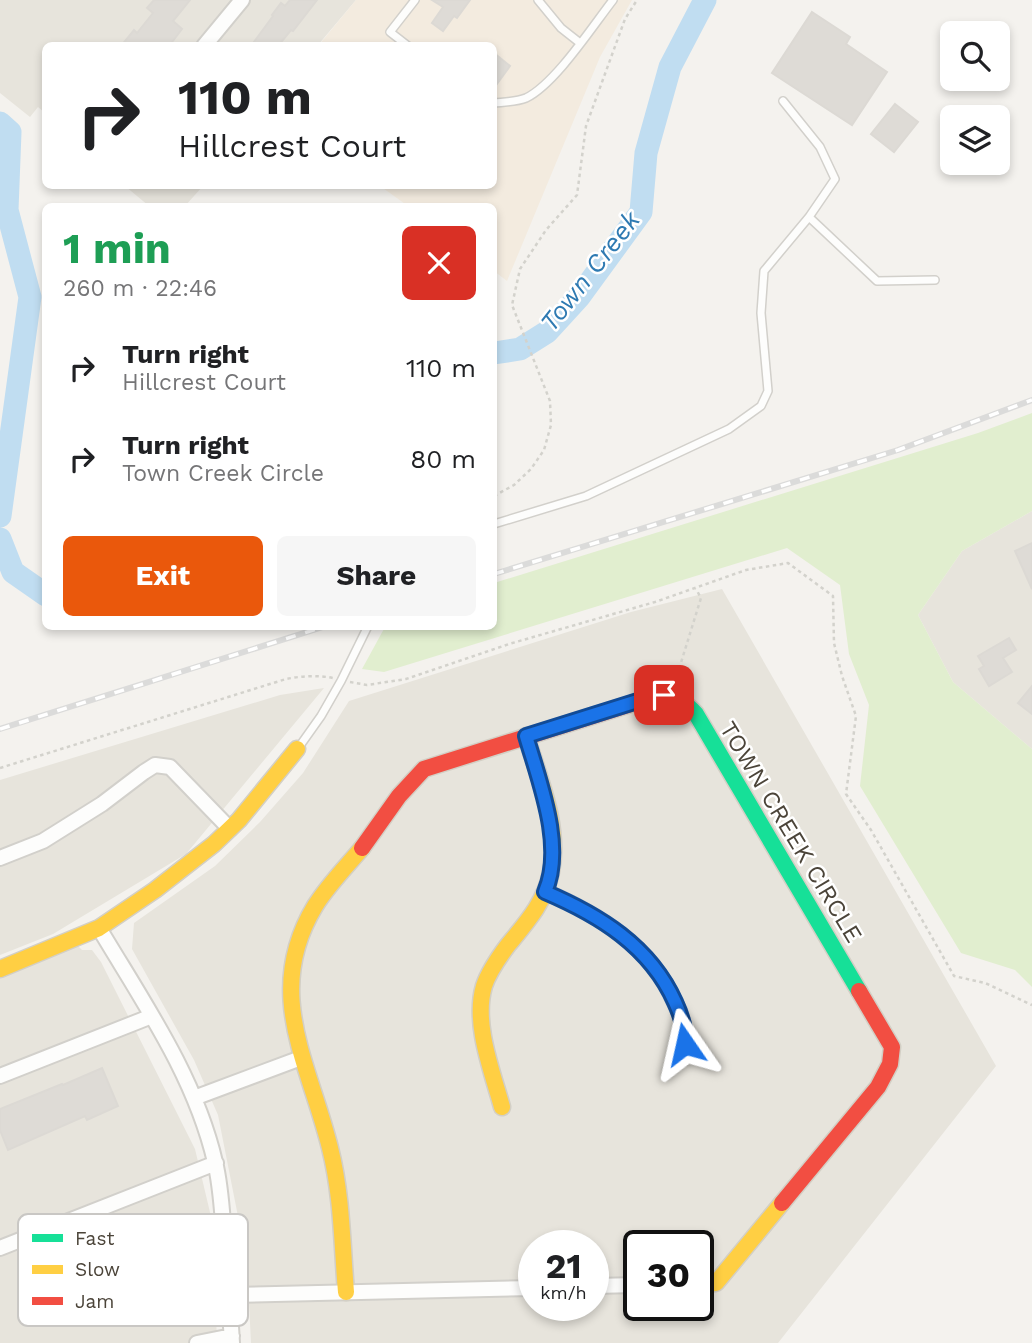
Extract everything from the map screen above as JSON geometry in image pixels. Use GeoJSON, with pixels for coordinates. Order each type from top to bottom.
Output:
{"type":"FeatureCollection","features":[{"type":"Feature","properties":{"kind":"street"},"geometry":{"type":"LineString","coordinates":[[207,42],[242,0]]}},
{"type":"Feature","properties":{"kind":"street"},"geometry":{"type":"LineString","coordinates":[[346,1292],[331,1153],[301,1058],[292,1019],[290,976],[293,956],[310,913],[418,774],[435,765],[647,698],[671,695]]}},
{"type":"Feature","properties":{"kind":"street","name":"TOWN CREEK CIRCLE"},"geometry":{"type":"LineString","coordinates":[[671,695],[681,699],[695,715],[891,1047],[890,1064],[878,1087],[714,1283]]}},
{"type":"Feature","properties":{"kind":"street"},"geometry":{"type":"LineString","coordinates":[[502,1107],[485,1040],[483,989],[499,958],[535,911],[548,887],[552,858],[548,811],[526,736]]}},
{"type":"Feature","properties":{"kind":"street"},"geometry":{"type":"LineString","coordinates":[[0,968],[99,928],[155,890],[230,829],[297,749]]}},
{"type":"Feature","properties":{"kind":"street"},"geometry":{"type":"LineString","coordinates":[[0,858],[43,841],[102,804],[155,765],[170,767],[230,829]]}},
{"type":"Feature","properties":{"kind":"street"},"geometry":{"type":"LineString","coordinates":[[545,892],[606,923],[650,961],[670,992],[684,1027],[685,1044],[679,1057]]}},
{"type":"Feature","properties":{"kind":"street"},"geometry":{"type":"LineString","coordinates":[[99,928],[171,1049],[194,1098],[216,1163],[222,1214]]}},
{"type":"Feature","properties":{"kind":"street"},"geometry":{"type":"LineString","coordinates":[[0,1076],[152,1016]]}},
{"type":"Feature","properties":{"kind":"street"},"geometry":{"type":"LineString","coordinates":[[194,1098],[301,1058]]}},
{"type":"Feature","properties":{"kind":"street"},"geometry":{"type":"LineString","coordinates":[[86,1214],[216,1163]]}},
{"type":"Feature","properties":{"kind":"street"},"geometry":{"type":"LineString","coordinates":[[0,1248],[18,1241]]}},
{"type":"Feature","properties":{"kind":"street"},"geometry":{"type":"LineString","coordinates":[[248,1295],[518,1288]]}},
{"type":"Feature","properties":{"kind":"street"},"geometry":{"type":"LineString","coordinates":[[197,1343],[232,1339]]}},
{"type":"Feature","properties":{"kind":"lane"},"geometry":{"type":"LineString","coordinates":[[403,42],[390,32],[415,0]]}},
{"type":"Feature","properties":{"kind":"lane"},"geometry":{"type":"LineString","coordinates":[[538,0],[561,28],[580,43]]}},
{"type":"Feature","properties":{"kind":"lane"},"geometry":{"type":"LineString","coordinates":[[497,103],[525,98],[541,88],[553,77],[613,0]]}},
{"type":"Feature","properties":{"kind":"lane"},"geometry":{"type":"LineString","coordinates":[[497,523],[586,496],[729,429],[761,406],[768,391],[761,313],[764,271],[809,217],[835,179],[820,147],[783,100]]}},
{"type":"Feature","properties":{"kind":"lane"},"geometry":{"type":"LineString","coordinates":[[809,217],[877,281],[935,280]]}},
{"type":"Feature","properties":{"kind":"lane"},"geometry":{"type":"LineString","coordinates":[[297,749],[321,716],[366,630]]}},
{"type":"Feature","properties":{"kind":"path"},"geometry":{"type":"LineString","coordinates":[[497,494],[514,485],[531,469],[544,450],[551,425],[550,401],[512,305],[520,269],[546,230],[577,195],[586,126],[625,19],[637,0]]}},
{"type":"Feature","properties":{"kind":"path"},"geometry":{"type":"LineString","coordinates":[[671,695],[701,598],[695,588]]}},
{"type":"Feature","properties":{"kind":"shaded area"},"geometry":{"type":"Polygon","coordinates":[[[0,0],[356,0],[321,42],[42,42],[42,110],[38,107],[30,117],[0,93],[0,0]]]}},
{"type":"Feature","properties":{"kind":"shaded area"},"geometry":{"type":"Polygon","coordinates":[[[356,0],[632,0],[600,57],[507,281],[497,273],[497,203],[404,203],[384,189],[497,189],[497,42],[321,42],[356,0]]]}},
{"type":"Feature","properties":{"kind":"shaded area"},"geometry":{"type":"Polygon","coordinates":[[[129,189],[200,189],[188,203],[145,203],[129,189]]]}},
{"type":"Feature","properties":{"kind":"shaded area"},"geometry":{"type":"Polygon","coordinates":[[[1032,511],[1032,749],[953,682],[918,615],[962,551],[1032,511]]]}},
{"type":"Feature","properties":{"kind":"shaded area"},"geometry":{"type":"Polygon","coordinates":[[[722,589],[996,1066],[778,1343],[251,1343],[248,1214],[238,1214],[218,1115],[194,1060],[132,949],[134,923],[215,866],[260,822],[303,773],[349,701],[631,612],[722,589]]]}},
{"type":"Feature","properties":{"kind":"shaded area"},"geometry":{"type":"Polygon","coordinates":[[[324,688],[186,854],[53,934],[0,955],[0,780],[280,695],[324,688]]]}},
{"type":"Feature","properties":{"kind":"shaded area"},"geometry":{"type":"Polygon","coordinates":[[[78,946],[82,950],[92,950],[101,962],[195,1149],[210,1214],[18,1214],[18,1326],[216,1326],[217,1343],[0,1343],[0,977],[78,946]]]}},
{"type":"Feature","properties":{"kind":"green space"},"geometry":{"type":"Polygon","coordinates":[[[1032,413],[1032,511],[962,551],[918,615],[953,682],[1032,749],[1032,987],[1015,970],[961,953],[860,786],[869,705],[849,654],[840,585],[787,548],[384,672],[362,669],[383,630],[497,630],[497,582],[978,433],[1032,413]]]}},
{"type":"Feature","properties":{"kind":"building"},"geometry":{"type":"Polygon","coordinates":[[[154,0],[190,0],[173,21],[182,29],[172,42],[124,42],[134,30],[137,33],[153,13],[147,8],[154,0]]]}},
{"type":"Feature","properties":{"kind":"building"},"geometry":{"type":"Polygon","coordinates":[[[290,0],[317,0],[281,42],[254,42],[281,3],[285,6],[290,0]]]}},
{"type":"Feature","properties":{"kind":"building"},"geometry":{"type":"Polygon","coordinates":[[[432,0],[470,0],[443,31],[432,23],[443,7],[432,0]]]}},
{"type":"Feature","properties":{"kind":"building"},"geometry":{"type":"Polygon","coordinates":[[[812,12],[850,37],[846,44],[887,72],[852,125],[772,73],[812,12]]]}},
{"type":"Feature","properties":{"kind":"building"},"geometry":{"type":"Polygon","coordinates":[[[497,55],[510,66],[497,84],[497,55]]]}},
{"type":"Feature","properties":{"kind":"building"},"geometry":{"type":"Polygon","coordinates":[[[895,104],[918,122],[894,152],[871,134],[895,104]]]}},
{"type":"Feature","properties":{"kind":"building"},"geometry":{"type":"Polygon","coordinates":[[[1032,543],[1032,589],[1015,551],[1032,543]]]}},
{"type":"Feature","properties":{"kind":"building"},"geometry":{"type":"Polygon","coordinates":[[[1009,638],[1016,650],[1003,658],[1012,672],[989,686],[979,669],[984,666],[978,656],[1009,638]]]}},
{"type":"Feature","properties":{"kind":"building"},"geometry":{"type":"Polygon","coordinates":[[[1032,686],[1032,714],[1018,703],[1032,686]]]}},
{"type":"Feature","properties":{"kind":"building"},"geometry":{"type":"Polygon","coordinates":[[[102,1068],[118,1106],[87,1120],[85,1116],[8,1150],[0,1130],[0,1109],[102,1068]]]}},
{"type":"Feature","properties":{"kind":"waterway","name":"Town Creek"},"geometry":{"type":"LineString","coordinates":[[497,353],[520,349],[547,332],[579,297],[641,212],[646,153],[670,67],[705,0]]}},
{"type":"Feature","properties":{"kind":"waterway","name":"Town Creek"},"geometry":{"type":"LineString","coordinates":[[0,123],[10,132],[7,210],[30,297],[0,516]]}},
{"type":"Feature","properties":{"kind":"waterway","name":"Town Creek"},"geometry":{"type":"LineString","coordinates":[[0,539],[13,572],[42,592]]}},
{"type":"Feature","properties":{"kind":"railway"},"geometry":{"type":"LineString","coordinates":[[497,573],[898,450],[1032,400]]}},
{"type":"Feature","properties":{"kind":"railway"},"geometry":{"type":"LineString","coordinates":[[0,729],[313,630]]}},
{"type":"Feature","properties":{"kind":"traffic: fast"},"geometry":{"type":"LineString","coordinates":[[656,696],[678,700],[696,714],[859,991]]}},
{"type":"Feature","properties":{"kind":"traffic: slow"},"geometry":{"type":"LineString","coordinates":[[502,1107],[482,1031],[481,1000],[484,986],[498,959],[540,902],[548,883],[553,855],[547,802],[526,736]]}},
{"type":"Feature","properties":{"kind":"traffic: slow"},"geometry":{"type":"LineString","coordinates":[[0,969],[99,928],[155,890],[214,844],[239,820],[297,749]]}},
{"type":"Feature","properties":{"kind":"traffic: slow"},"geometry":{"type":"LineString","coordinates":[[346,1292],[334,1166],[295,1027],[291,998],[292,968],[300,938],[315,906],[362,848]]}},
{"type":"Feature","properties":{"kind":"traffic: slow"},"geometry":{"type":"LineString","coordinates":[[714,1283],[782,1203]]}},
{"type":"Feature","properties":{"kind":"traffic: jam"},"geometry":{"type":"LineString","coordinates":[[362,848],[399,796],[424,769],[656,696]]}},
{"type":"Feature","properties":{"kind":"traffic: jam"},"geometry":{"type":"LineString","coordinates":[[782,1203],[878,1087],[890,1064],[892,1047],[859,991]]}},
{"type":"Feature","properties":{"kind":"route"},"geometry":{"type":"LineString","coordinates":[[664,695],[526,736],[551,827],[552,858],[545,892],[606,923],[650,961],[679,1010],[685,1044]]}}]}
